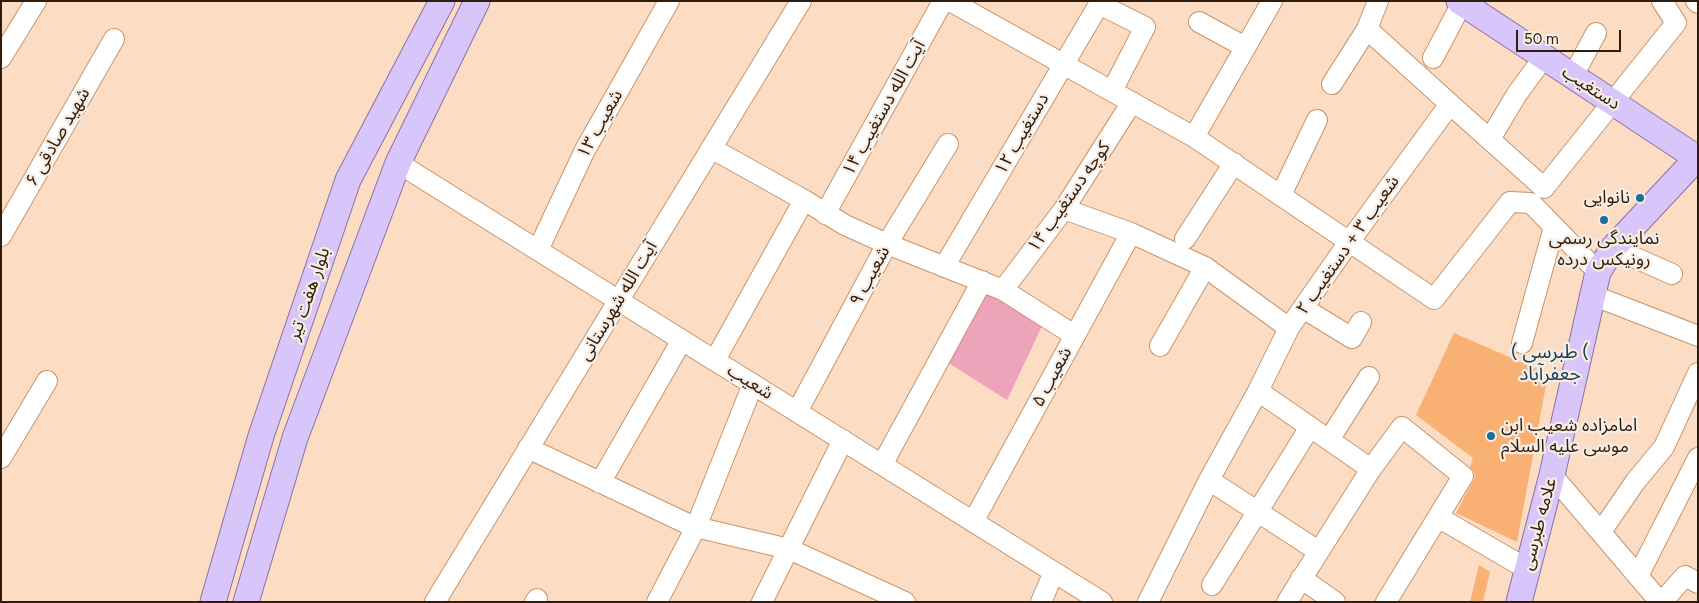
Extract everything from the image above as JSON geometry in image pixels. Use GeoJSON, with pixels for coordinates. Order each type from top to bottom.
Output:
{"type":"FeatureCollection","features":[{"type":"Feature","properties":{"kind":"main road","name":"بلوار هفت تیر"},"geometry":{"type":"LineString","coordinates":[[213,602],[261,436],[348,180],[442,1]]}},
{"type":"Feature","properties":{"kind":"main road","name":"بلوار هفت تیر"},"geometry":{"type":"LineString","coordinates":[[246,602],[259,553],[295,438],[398,163],[476,1]]}},
{"type":"Feature","properties":{"kind":"main road","name":"دستغیب"},"geometry":{"type":"LineString","coordinates":[[1460,2],[1697,158]]}},
{"type":"Feature","properties":{"kind":"main road","name":"علامه طبرسی"},"geometry":{"type":"LineString","coordinates":[[1519,602],[1552,475],[1595,284],[1613,248],[1697,158]]}},
{"type":"Feature","properties":{"kind":"main road"},"geometry":{"type":"LineString","coordinates":[[228,546],[259,553]]}},
{"type":"Feature","properties":{"kind":"street"},"geometry":{"type":"LineString","coordinates":[[1,58],[36,1]]}},
{"type":"Feature","properties":{"kind":"street","name":"شعیب ۱۳"},"geometry":{"type":"LineString","coordinates":[[538,250],[585,150],[669,1]]}},
{"type":"Feature","properties":{"kind":"street","name":"آیت الله شهرستانی"},"geometry":{"type":"LineString","coordinates":[[435,602],[801,1]]}},
{"type":"Feature","properties":{"kind":"street","name":"آیت الله دستغیب ۱۴"},"geometry":{"type":"LineString","coordinates":[[825,214],[943,1]]}},
{"type":"Feature","properties":{"kind":"street"},"geometry":{"type":"LineString","coordinates":[[950,1],[1194,136],[1434,299],[1510,202],[1538,196],[1676,23],[1662,1]]}},
{"type":"Feature","properties":{"kind":"street"},"geometry":{"type":"LineString","coordinates":[[1194,136],[1272,1]]}},
{"type":"Feature","properties":{"kind":"street"},"geometry":{"type":"LineString","coordinates":[[1332,84],[1368,29],[1378,1]]}},
{"type":"Feature","properties":{"kind":"street"},"geometry":{"type":"LineString","coordinates":[[1433,58],[1460,2]]}},
{"type":"Feature","properties":{"kind":"street"},"geometry":{"type":"LineString","coordinates":[[1100,3],[1145,27],[1112,91]]}},
{"type":"Feature","properties":{"kind":"street","name":"دستغیب ۱۲"},"geometry":{"type":"LineString","coordinates":[[944,267],[1100,3]]}},
{"type":"Feature","properties":{"kind":"street"},"geometry":{"type":"LineString","coordinates":[[1198,22],[1246,47]]}},
{"type":"Feature","properties":{"kind":"street"},"geometry":{"type":"LineString","coordinates":[[1368,29],[1490,139],[1538,196],[1554,227],[1595,284],[1698,336]]}},
{"type":"Feature","properties":{"kind":"street"},"geometry":{"type":"LineString","coordinates":[[1573,76],[1596,33]]}},
{"type":"Feature","properties":{"kind":"street","name":"شهید صادقی ۶"},"geometry":{"type":"LineString","coordinates":[[1,236],[114,39]]}},
{"type":"Feature","properties":{"kind":"street"},"geometry":{"type":"LineString","coordinates":[[1490,139],[1516,94],[1544,57]]}},
{"type":"Feature","properties":{"kind":"street","name":"کوچه دستغیب ۱۴"},"geometry":{"type":"LineString","coordinates":[[1003,290],[1064,210],[1132,102]]}},
{"type":"Feature","properties":{"kind":"street","name":"شعیب ۳ + دستغیب ۲"},"geometry":{"type":"LineString","coordinates":[[1148,602],[1209,480],[1290,328],[1349,242],[1450,104]]}},
{"type":"Feature","properties":{"kind":"street"},"geometry":{"type":"LineString","coordinates":[[1280,195],[1317,120]]}},
{"type":"Feature","properties":{"kind":"street","name":"شعیب ۹"},"geometry":{"type":"LineString","coordinates":[[797,412],[886,244],[948,144]]}},
{"type":"Feature","properties":{"kind":"street"},"geometry":{"type":"LineString","coordinates":[[711,148],[845,225],[886,244],[1003,290],[1074,335]]}},
{"type":"Feature","properties":{"kind":"street","name":"شعیب"},"geometry":{"type":"LineString","coordinates":[[398,163],[1102,602]]}},
{"type":"Feature","properties":{"kind":"street"},"geometry":{"type":"LineString","coordinates":[[1185,238],[1234,163]]}},
{"type":"Feature","properties":{"kind":"street"},"geometry":{"type":"LineString","coordinates":[[714,360],[804,200]]}},
{"type":"Feature","properties":{"kind":"street"},"geometry":{"type":"LineString","coordinates":[[1064,210],[1131,233],[1205,267],[1290,328]]}},
{"type":"Feature","properties":{"kind":"street"},"geometry":{"type":"LineString","coordinates":[[1522,343],[1554,227]]}},
{"type":"Feature","properties":{"kind":"street","name":"شعیب ۵"},"geometry":{"type":"LineString","coordinates":[[973,522],[1131,233]]}},
{"type":"Feature","properties":{"kind":"street"},"geometry":{"type":"LineString","coordinates":[[1613,248],[1672,274]]}},
{"type":"Feature","properties":{"kind":"street"},"geometry":{"type":"LineString","coordinates":[[1160,346],[1205,267]]}},
{"type":"Feature","properties":{"kind":"street"},"geometry":{"type":"LineString","coordinates":[[882,465],[982,281]]}},
{"type":"Feature","properties":{"kind":"street"},"geometry":{"type":"LineString","coordinates":[[1303,308],[1352,338],[1361,322]]}},
{"type":"Feature","properties":{"kind":"street"},"geometry":{"type":"LineString","coordinates":[[600,483],[682,340]]}},
{"type":"Feature","properties":{"kind":"street"},"geometry":{"type":"LineString","coordinates":[[1601,532],[1635,482],[1664,447],[1698,373]]}},
{"type":"Feature","properties":{"kind":"street"},"geometry":{"type":"LineString","coordinates":[[1329,440],[1369,376]]}},
{"type":"Feature","properties":{"kind":"street"},"geometry":{"type":"LineString","coordinates":[[1,458],[46,382]]}},
{"type":"Feature","properties":{"kind":"street"},"geometry":{"type":"LineString","coordinates":[[657,602],[696,527],[754,384]]}},
{"type":"Feature","properties":{"kind":"street"},"geometry":{"type":"LineString","coordinates":[[1258,391],[1371,469]]}},
{"type":"Feature","properties":{"kind":"street"},"geometry":{"type":"LineString","coordinates":[[1212,586],[1310,427]]}},
{"type":"Feature","properties":{"kind":"street"},"geometry":{"type":"LineString","coordinates":[[1286,602],[1371,469],[1402,427],[1463,476],[1386,602]]}},
{"type":"Feature","properties":{"kind":"street"},"geometry":{"type":"LineString","coordinates":[[762,602],[843,440]]}},
{"type":"Feature","properties":{"kind":"street"},"geometry":{"type":"LineString","coordinates":[[528,448],[696,527],[789,548],[874,595],[905,602]]}},
{"type":"Feature","properties":{"kind":"street"},"geometry":{"type":"LineString","coordinates":[[1638,576],[1698,458]]}},
{"type":"Feature","properties":{"kind":"street"},"geometry":{"type":"LineString","coordinates":[[1552,475],[1661,602],[1685,576],[1698,583]]}},
{"type":"Feature","properties":{"kind":"street"},"geometry":{"type":"LineString","coordinates":[[1209,480],[1318,551]]}},
{"type":"Feature","properties":{"kind":"street"},"geometry":{"type":"LineString","coordinates":[[1438,517],[1527,569]]}},
{"type":"Feature","properties":{"kind":"street"},"geometry":{"type":"LineString","coordinates":[[1041,602],[1054,572]]}},
{"type":"Feature","properties":{"kind":"street"},"geometry":{"type":"LineString","coordinates":[[1301,578],[1335,602]]}},
{"type":"Feature","properties":{"kind":"shaded area"},"geometry":{"type":"Polygon","coordinates":[[[985,290],[1043,324],[1007,400],[947,362],[985,290]]]}},
{"type":"Feature","properties":{"kind":"building","name":"امامزاده شعیب ابن موسی علیه السلام"},"geometry":{"type":"Polygon","coordinates":[[[1454,333],[1548,374],[1517,542],[1456,513],[1475,477],[1470,467],[1473,458],[1416,415],[1454,333]]]}},
{"type":"Feature","properties":{"kind":"building"},"geometry":{"type":"Polygon","coordinates":[[[1479,565],[1490,572],[1483,602],[1470,602],[1479,565]]]}},
{"type":"Feature","properties":{"kind":"place","name":"نانوایی"},"geometry":{"type":"Point","coordinates":[1640,198]}},
{"type":"Feature","properties":{"kind":"place","name":"نمایندگی رسمی رونیکس درده"},"geometry":{"type":"Point","coordinates":[1604,220]}},
{"type":"Feature","properties":{"kind":"place","name":"امامزاده شعیب ابن موسی علیه السلام"},"geometry":{"type":"Point","coordinates":[1491,436]}},
{"type":"Feature","properties":{"kind":"district","name":"( طبرسی ( جعفرآباد"},"geometry":{"type":"Point","coordinates":[1550,363]}}]}
